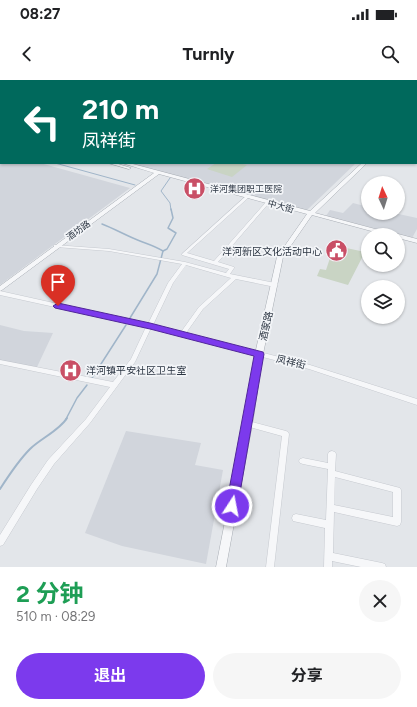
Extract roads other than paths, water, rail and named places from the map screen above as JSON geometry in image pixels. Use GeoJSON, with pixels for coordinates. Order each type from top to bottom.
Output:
{"type":"FeatureCollection","features":[{"type":"Feature","properties":{"kind":"main road"},"geometry":{"type":"LineString","coordinates":[[392,80],[398,80]]}},
{"type":"Feature","properties":{"kind":"street","name":"中大街"},"geometry":{"type":"LineString","coordinates":[[115,164],[156,173],[365,228]]}},
{"type":"Feature","properties":{"kind":"street","name":"中大街"},"geometry":{"type":"LineString","coordinates":[[127,164],[156,173]]}},
{"type":"Feature","properties":{"kind":"street","name":"酒家路"},"geometry":{"type":"LineString","coordinates":[[221,567],[260,354],[280,257],[310,214],[364,164]]}},
{"type":"Feature","properties":{"kind":"street","name":"酒坊路"},"geometry":{"type":"LineString","coordinates":[[0,289],[156,173]]}},
{"type":"Feature","properties":{"kind":"street"},"geometry":{"type":"LineString","coordinates":[[227,275],[232,268],[184,254],[248,197]]}},
{"type":"Feature","properties":{"kind":"street"},"geometry":{"type":"LineString","coordinates":[[215,263],[268,202]]}},
{"type":"Feature","properties":{"kind":"street"},"geometry":{"type":"LineString","coordinates":[[405,238],[417,241]]}},
{"type":"Feature","properties":{"kind":"street"},"geometry":{"type":"LineString","coordinates":[[56,246],[109,250],[185,262],[227,275],[274,285]]}},
{"type":"Feature","properties":{"kind":"street"},"geometry":{"type":"LineString","coordinates":[[0,542],[51,462],[88,421],[133,360],[171,283],[185,262]]}},
{"type":"Feature","properties":{"kind":"street"},"geometry":{"type":"LineString","coordinates":[[183,334],[201,308],[235,277]]}},
{"type":"Feature","properties":{"kind":"street","name":"凤祥街"},"geometry":{"type":"LineString","coordinates":[[0,293],[150,326],[310,367],[417,402]]}},
{"type":"Feature","properties":{"kind":"street"},"geometry":{"type":"LineString","coordinates":[[0,362],[114,385]]}},
{"type":"Feature","properties":{"kind":"street"},"geometry":{"type":"LineString","coordinates":[[248,424],[286,434],[270,567]]}},
{"type":"Feature","properties":{"kind":"street"},"geometry":{"type":"LineString","coordinates":[[328,567],[332,454]]}},
{"type":"Feature","properties":{"kind":"street"},"geometry":{"type":"LineString","coordinates":[[303,461],[397,490],[397,522],[330,508]]}},
{"type":"Feature","properties":{"kind":"street"},"geometry":{"type":"LineString","coordinates":[[296,518],[329,525]]}},
{"type":"Feature","properties":{"kind":"street"},"geometry":{"type":"LineString","coordinates":[[328,556],[382,567]]}},
{"type":"Feature","properties":{"kind":"waterway"},"geometry":{"type":"LineString","coordinates":[[59,164],[135,185]]}},
{"type":"Feature","properties":{"kind":"waterway"},"geometry":{"type":"LineString","coordinates":[[170,178],[161,191],[170,203],[171,210]]}},
{"type":"Feature","properties":{"kind":"waterway"},"geometry":{"type":"LineString","coordinates":[[163,251],[167,249],[176,233],[168,228],[173,218],[171,209]]}},
{"type":"Feature","properties":{"kind":"waterway"},"geometry":{"type":"LineString","coordinates":[[102,224],[163,251]]}},
{"type":"Feature","properties":{"kind":"waterway"},"geometry":{"type":"LineString","coordinates":[[130,318],[157,274],[163,251]]}},
{"type":"Feature","properties":{"kind":"waterway"},"geometry":{"type":"LineString","coordinates":[[92,378],[126,325]]}},
{"type":"Feature","properties":{"kind":"waterway"},"geometry":{"type":"LineString","coordinates":[[66,419],[77,398],[87,385]]}},
{"type":"Feature","properties":{"kind":"waterway"},"geometry":{"type":"LineString","coordinates":[[0,489],[14,468],[34,445],[60,426],[67,418]]}},
{"type":"Feature","properties":{"kind":"place","name":"洋河集团职工医院"},"geometry":{"type":"Point","coordinates":[195,188]}},
{"type":"Feature","properties":{"kind":"place","name":"洋河新区文化活动中心"},"geometry":{"type":"Point","coordinates":[337,251]}},
{"type":"Feature","properties":{"kind":"place","name":"洋河镇平安社区卫生室"},"geometry":{"type":"Point","coordinates":[70,370]}}]}
